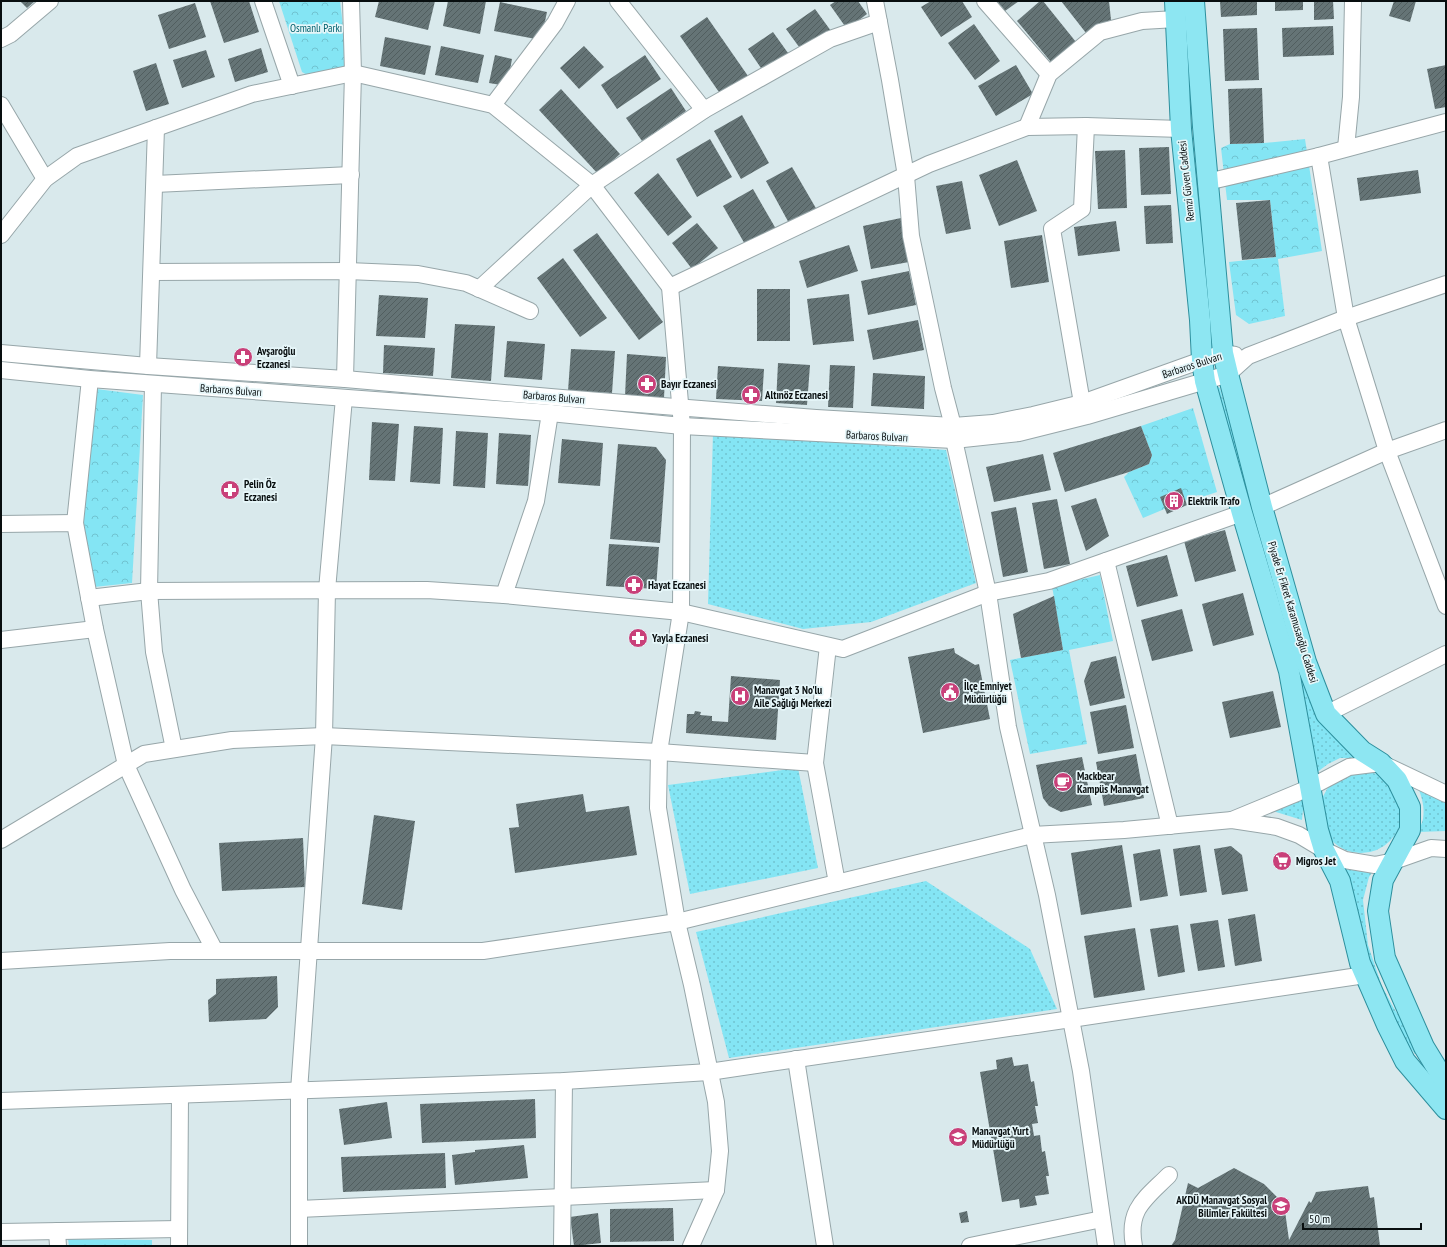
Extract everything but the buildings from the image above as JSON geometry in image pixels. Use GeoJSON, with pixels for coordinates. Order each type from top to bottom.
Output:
{"type":"FeatureCollection","features":[{"type":"Feature","properties":{"kind":"main road","name":"Remzi Güven Caddesi"},"geometry":{"type":"LineString","coordinates":[[1194,1],[1223,353]]}},
{"type":"Feature","properties":{"kind":"main road","name":"Remzi Güven Caddesi"},"geometry":{"type":"LineString","coordinates":[[1176,10],[1181,129],[1200,320],[1202,360]]}},
{"type":"Feature","properties":{"kind":"main road","name":"Piyade Er Fikret Karamusaoğlu Caddesi"},"geometry":{"type":"LineString","coordinates":[[1223,353],[1262,507],[1306,662],[1326,714],[1362,751],[1382,763],[1397,780],[1410,807],[1410,830],[1383,880],[1378,912],[1385,958],[1424,1047],[1446,1082]]}},
{"type":"Feature","properties":{"kind":"main road","name":"Piyade Er Fikret Karamusaoğlu Caddesi"},"geometry":{"type":"LineString","coordinates":[[1202,360],[1206,381],[1242,513],[1289,671],[1309,788],[1318,830],[1324,850],[1340,881],[1360,963],[1387,1026],[1405,1062],[1446,1109]]}},
{"type":"Feature","properties":{"kind":"street"},"geometry":{"type":"LineString","coordinates":[[1,39],[10,34],[50,1]]}},
{"type":"Feature","properties":{"kind":"street"},"geometry":{"type":"LineString","coordinates":[[264,1],[292,86]]}},
{"type":"Feature","properties":{"kind":"street"},"geometry":{"type":"LineString","coordinates":[[345,379],[353,73],[351,1]]}},
{"type":"Feature","properties":{"kind":"street"},"geometry":{"type":"LineString","coordinates":[[493,105],[555,23],[567,1]]}},
{"type":"Feature","properties":{"kind":"street"},"geometry":{"type":"LineString","coordinates":[[618,1],[704,110]]}},
{"type":"Feature","properties":{"kind":"street"},"geometry":{"type":"LineString","coordinates":[[875,1],[906,176],[911,236],[988,593],[1008,726],[1047,895],[1082,1071],[1106,1246]]}},
{"type":"Feature","properties":{"kind":"street"},"geometry":{"type":"LineString","coordinates":[[985,1],[1049,74]]}},
{"type":"Feature","properties":{"kind":"street"},"geometry":{"type":"LineString","coordinates":[[1346,148],[1351,97],[1353,1]]}},
{"type":"Feature","properties":{"kind":"street"},"geometry":{"type":"LineString","coordinates":[[1027,127],[1049,74],[1100,32],[1176,10]]}},
{"type":"Feature","properties":{"kind":"street"},"geometry":{"type":"LineString","coordinates":[[479,289],[592,185],[704,110],[830,39],[879,22]]}},
{"type":"Feature","properties":{"kind":"street"},"geometry":{"type":"LineString","coordinates":[[1,236],[44,179],[77,156],[252,94],[353,73],[493,105],[592,185],[670,287],[682,426],[681,612],[659,752],[658,808],[677,922],[692,985],[716,1102],[720,1151],[716,1190],[691,1246]]}},
{"type":"Feature","properties":{"kind":"street"},"geometry":{"type":"LineString","coordinates":[[1,106],[44,179]]}},
{"type":"Feature","properties":{"kind":"street"},"geometry":{"type":"LineString","coordinates":[[1208,182],[1319,156],[1446,122]]}},
{"type":"Feature","properties":{"kind":"street"},"geometry":{"type":"LineString","coordinates":[[1082,403],[1052,229],[1082,209],[1086,126]]}},
{"type":"Feature","properties":{"kind":"street"},"geometry":{"type":"LineString","coordinates":[[670,287],[929,164],[1027,127],[1086,126],[1181,129]]}},
{"type":"Feature","properties":{"kind":"street"},"geometry":{"type":"LineString","coordinates":[[148,366],[156,128]]}},
{"type":"Feature","properties":{"kind":"street"},"geometry":{"type":"LineString","coordinates":[[1319,156],[1346,318],[1387,451],[1446,606]]}},
{"type":"Feature","properties":{"kind":"street"},"geometry":{"type":"LineString","coordinates":[[155,184],[351,175]]}},
{"type":"Feature","properties":{"kind":"street"},"geometry":{"type":"LineString","coordinates":[[152,272],[348,271],[418,274],[466,284],[530,311]]}},
{"type":"Feature","properties":{"kind":"street"},"geometry":{"type":"LineString","coordinates":[[1248,356],[1346,318],[1446,284]]}},
{"type":"Feature","properties":{"kind":"street","name":"Barbaros Bulvarı"},"geometry":{"type":"LineString","coordinates":[[1,353],[148,366],[345,379],[816,418],[953,433],[1082,403],[1223,353],[1248,356]]}},
{"type":"Feature","properties":{"kind":"street","name":"Barbaros Bulvarı"},"geometry":{"type":"LineString","coordinates":[[1,370],[153,384],[550,413],[682,426],[953,433],[1019,433],[1087,416],[1228,374],[1248,356]]}},
{"type":"Feature","properties":{"kind":"street"},"geometry":{"type":"LineString","coordinates":[[90,379],[75,523],[95,629],[126,765],[183,890],[215,951]]}},
{"type":"Feature","properties":{"kind":"street"},"geometry":{"type":"LineString","coordinates":[[153,384],[149,591],[154,652],[174,749]]}},
{"type":"Feature","properties":{"kind":"street"},"geometry":{"type":"LineString","coordinates":[[299,1246],[299,1091],[324,736],[327,590],[344,398]]}},
{"type":"Feature","properties":{"kind":"street"},"geometry":{"type":"LineString","coordinates":[[504,595],[536,501],[550,413]]}},
{"type":"Feature","properties":{"kind":"street"},"geometry":{"type":"LineString","coordinates":[[1262,507],[1387,451],[1446,430]]}},
{"type":"Feature","properties":{"kind":"street"},"geometry":{"type":"LineString","coordinates":[[89,598],[149,591],[427,590],[504,595],[681,612],[843,649],[988,593],[1049,581],[1242,513]]}},
{"type":"Feature","properties":{"kind":"street"},"geometry":{"type":"LineString","coordinates":[[1,524],[75,523]]}},
{"type":"Feature","properties":{"kind":"street"},"geometry":{"type":"LineString","coordinates":[[1106,562],[1170,826]]}},
{"type":"Feature","properties":{"kind":"street"},"geometry":{"type":"LineString","coordinates":[[1,640],[95,629]]}},
{"type":"Feature","properties":{"kind":"street"},"geometry":{"type":"LineString","coordinates":[[828,646],[815,763],[837,884]]}},
{"type":"Feature","properties":{"kind":"street"},"geometry":{"type":"LineString","coordinates":[[1326,714],[1446,654]]}},
{"type":"Feature","properties":{"kind":"street"},"geometry":{"type":"LineString","coordinates":[[1,840],[144,754],[232,740],[324,736],[659,752],[815,763]]}},
{"type":"Feature","properties":{"kind":"street"},"geometry":{"type":"LineString","coordinates":[[1232,820],[1309,788],[1349,767],[1382,763],[1446,794]]}},
{"type":"Feature","properties":{"kind":"street"},"geometry":{"type":"LineString","coordinates":[[1,961],[170,951],[483,951],[677,922],[1032,835],[1124,830],[1232,820],[1277,827],[1299,835],[1344,860],[1375,865],[1394,861],[1431,848],[1446,849]]}},
{"type":"Feature","properties":{"kind":"street"},"geometry":{"type":"LineString","coordinates":[[1,1101],[564,1081],[709,1072],[1071,1020],[1364,975]]}},
{"type":"Feature","properties":{"kind":"street"},"geometry":{"type":"LineString","coordinates":[[796,1059],[825,1246]]}},
{"type":"Feature","properties":{"kind":"street"},"geometry":{"type":"LineString","coordinates":[[562,1246],[564,1081]]}},
{"type":"Feature","properties":{"kind":"street"},"geometry":{"type":"LineString","coordinates":[[179,1246],[180,1095]]}},
{"type":"Feature","properties":{"kind":"street"},"geometry":{"type":"LineString","coordinates":[[1134,1246],[1132,1232],[1137,1209],[1169,1175]]}},
{"type":"Feature","properties":{"kind":"street"},"geometry":{"type":"LineString","coordinates":[[299,1209],[716,1190]]}},
{"type":"Feature","properties":{"kind":"street"},"geometry":{"type":"LineString","coordinates":[[970,1246],[1102,1219]]}},
{"type":"Feature","properties":{"kind":"street"},"geometry":{"type":"LineString","coordinates":[[1,1232],[57,1238],[179,1229]]}},
{"type":"Feature","properties":{"kind":"green space","name":"Osmanlı Parkı"},"geometry":{"type":"Polygon","coordinates":[[[279,1],[340,1],[347,60],[344,67],[309,76],[302,72],[279,1]]]}},
{"type":"Feature","properties":{"kind":"green space"},"geometry":{"type":"Polygon","coordinates":[[[1305,139],[1322,251],[1278,259],[1285,316],[1249,324],[1236,315],[1229,262],[1276,257],[1270,200],[1227,200],[1221,148],[1230,144],[1264,143],[1305,139]]]}},
{"type":"Feature","properties":{"kind":"green space"},"geometry":{"type":"Polygon","coordinates":[[[1214,386],[1220,388],[1306,692],[1321,721],[1341,743],[1358,758],[1340,758],[1328,764],[1316,773],[1214,386]]]}},
{"type":"Feature","properties":{"kind":"green space"},"geometry":{"type":"Polygon","coordinates":[[[89,388],[143,395],[132,583],[94,587],[75,523],[89,388]]]}},
{"type":"Feature","properties":{"kind":"green space"},"geometry":{"type":"Polygon","coordinates":[[[1193,408],[1217,492],[1202,497],[1198,495],[1143,518],[1124,477],[1129,472],[1149,464],[1152,455],[1141,426],[1193,408]]]}},
{"type":"Feature","properties":{"kind":"green space"},"geometry":{"type":"Polygon","coordinates":[[[713,433],[946,450],[976,583],[871,622],[803,629],[708,604],[713,433]]]}},
{"type":"Feature","properties":{"kind":"green space"},"geometry":{"type":"Polygon","coordinates":[[[1100,575],[1113,641],[1069,650],[1087,744],[1030,754],[1010,660],[1063,650],[1052,586],[1100,575]]]}},
{"type":"Feature","properties":{"kind":"green space"},"geometry":{"type":"Polygon","coordinates":[[[798,768],[818,868],[690,894],[668,785],[798,768]]]}},
{"type":"Feature","properties":{"kind":"green space"},"geometry":{"type":"Polygon","coordinates":[[[1361,771],[1377,775],[1390,783],[1398,796],[1402,812],[1398,828],[1390,841],[1377,849],[1361,853],[1345,849],[1332,841],[1324,828],[1320,812],[1324,796],[1332,783],[1345,775],[1361,771]]]}},
{"type":"Feature","properties":{"kind":"green space"},"geometry":{"type":"Polygon","coordinates":[[[1417,786],[1446,800],[1446,831],[1419,832],[1424,811],[1422,798],[1417,786]]]}},
{"type":"Feature","properties":{"kind":"green space"},"geometry":{"type":"Polygon","coordinates":[[[1304,799],[1302,820],[1276,812],[1261,810],[1304,799]]]}},
{"type":"Feature","properties":{"kind":"green space"},"geometry":{"type":"Polygon","coordinates":[[[1340,866],[1376,867],[1369,877],[1363,900],[1368,945],[1382,986],[1420,1050],[1417,1054],[1415,1054],[1409,1047],[1387,1013],[1375,986],[1340,866]]]}},
{"type":"Feature","properties":{"kind":"green space"},"geometry":{"type":"Polygon","coordinates":[[[926,881],[1030,949],[1057,1009],[729,1058],[696,932],[926,881]]]}},
{"type":"Feature","properties":{"kind":"green space"},"geometry":{"type":"Polygon","coordinates":[[[68,1239],[152,1240],[152,1246],[69,1246],[68,1239]]]}},
{"type":"Feature","properties":{"kind":"place","name":"Avşaroğlu Eczanesi"},"geometry":{"type":"Point","coordinates":[243,357]}},
{"type":"Feature","properties":{"kind":"place","name":"Bayır Eczanesi"},"geometry":{"type":"Point","coordinates":[647,384]}},
{"type":"Feature","properties":{"kind":"place","name":"Altınöz Eczanesi"},"geometry":{"type":"Point","coordinates":[751,395]}},
{"type":"Feature","properties":{"kind":"place","name":"Pelin Öz Eczanesi"},"geometry":{"type":"Point","coordinates":[230,490]}},
{"type":"Feature","properties":{"kind":"place","name":"Elektrik Trafo"},"geometry":{"type":"Point","coordinates":[1174,501]}},
{"type":"Feature","properties":{"kind":"place","name":"Hayat Eczanesi"},"geometry":{"type":"Point","coordinates":[634,585]}},
{"type":"Feature","properties":{"kind":"place","name":"Yayla Eczanesi"},"geometry":{"type":"Point","coordinates":[638,638]}},
{"type":"Feature","properties":{"kind":"place","name":"İlçe Emniyet Müdürlüğü"},"geometry":{"type":"Point","coordinates":[950,692]}},
{"type":"Feature","properties":{"kind":"place","name":"Manavgat 3 No'lu Aile Sağlığı Merkezi"},"geometry":{"type":"Point","coordinates":[740,696]}},
{"type":"Feature","properties":{"kind":"place","name":"Mackbear Kampüs Manavgat"},"geometry":{"type":"Point","coordinates":[1063,782]}},
{"type":"Feature","properties":{"kind":"place","name":"Migros Jet"},"geometry":{"type":"Point","coordinates":[1282,861]}},
{"type":"Feature","properties":{"kind":"place","name":"Manavgat Yurt Müdürlüğü"},"geometry":{"type":"Point","coordinates":[958,1137]}},
{"type":"Feature","properties":{"kind":"place","name":"AKDÜ Manavgat Sosyal Bilimler Fakültesi"},"geometry":{"type":"Point","coordinates":[1281,1206]}}]}
